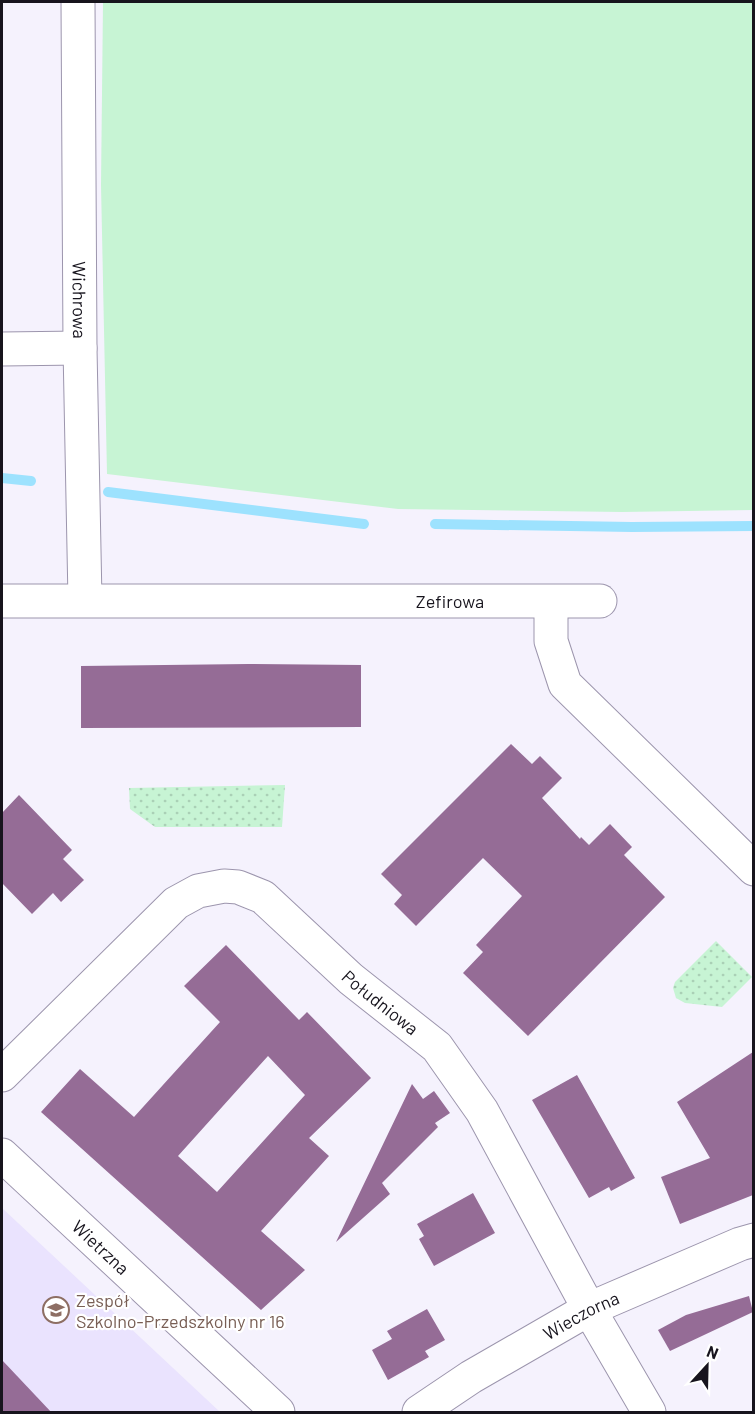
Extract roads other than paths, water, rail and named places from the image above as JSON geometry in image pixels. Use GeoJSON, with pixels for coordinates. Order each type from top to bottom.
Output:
{"type":"FeatureCollection","features":[{"type":"Feature","properties":{"kind":"street","name":"Wichrowa"},"geometry":{"type":"LineString","coordinates":[[78,2],[80,348],[85,600]]}},
{"type":"Feature","properties":{"kind":"street"},"geometry":{"type":"LineString","coordinates":[[14,349],[80,348]]}},
{"type":"Feature","properties":{"kind":"street","name":"Zefirowa"},"geometry":{"type":"LineString","coordinates":[[2,601],[600,601]]}},
{"type":"Feature","properties":{"kind":"street"},"geometry":{"type":"LineString","coordinates":[[551,602],[551,641],[565,684],[753,869]]}},
{"type":"Feature","properties":{"kind":"street","name":"Południowa"},"geometry":{"type":"LineString","coordinates":[[2,1075],[176,903],[211,887],[238,887],[251,891],[274,905],[351,980],[437,1047],[482,1111],[589,1309],[649,1413]]}},
{"type":"Feature","properties":{"kind":"street","name":"Wietrzna"},"geometry":{"type":"LineString","coordinates":[[2,1155],[278,1413]]}},
{"type":"Feature","properties":{"kind":"street","name":"Wieczorna"},"geometry":{"type":"LineString","coordinates":[[419,1413],[471,1377],[589,1309],[753,1240]]}},
{"type":"Feature","properties":{"kind":"waterway"},"geometry":{"type":"LineString","coordinates":[[2,478],[31,481]]}},
{"type":"Feature","properties":{"kind":"waterway"},"geometry":{"type":"LineString","coordinates":[[108,492],[364,524]]}},
{"type":"Feature","properties":{"kind":"waterway"},"geometry":{"type":"LineString","coordinates":[[435,524],[754,526]]}},
{"type":"Feature","properties":{"kind":"place","name":"Zespół Szkolno-Przedszkolny nr 16"},"geometry":{"type":"Point","coordinates":[56,1310]}}]}
